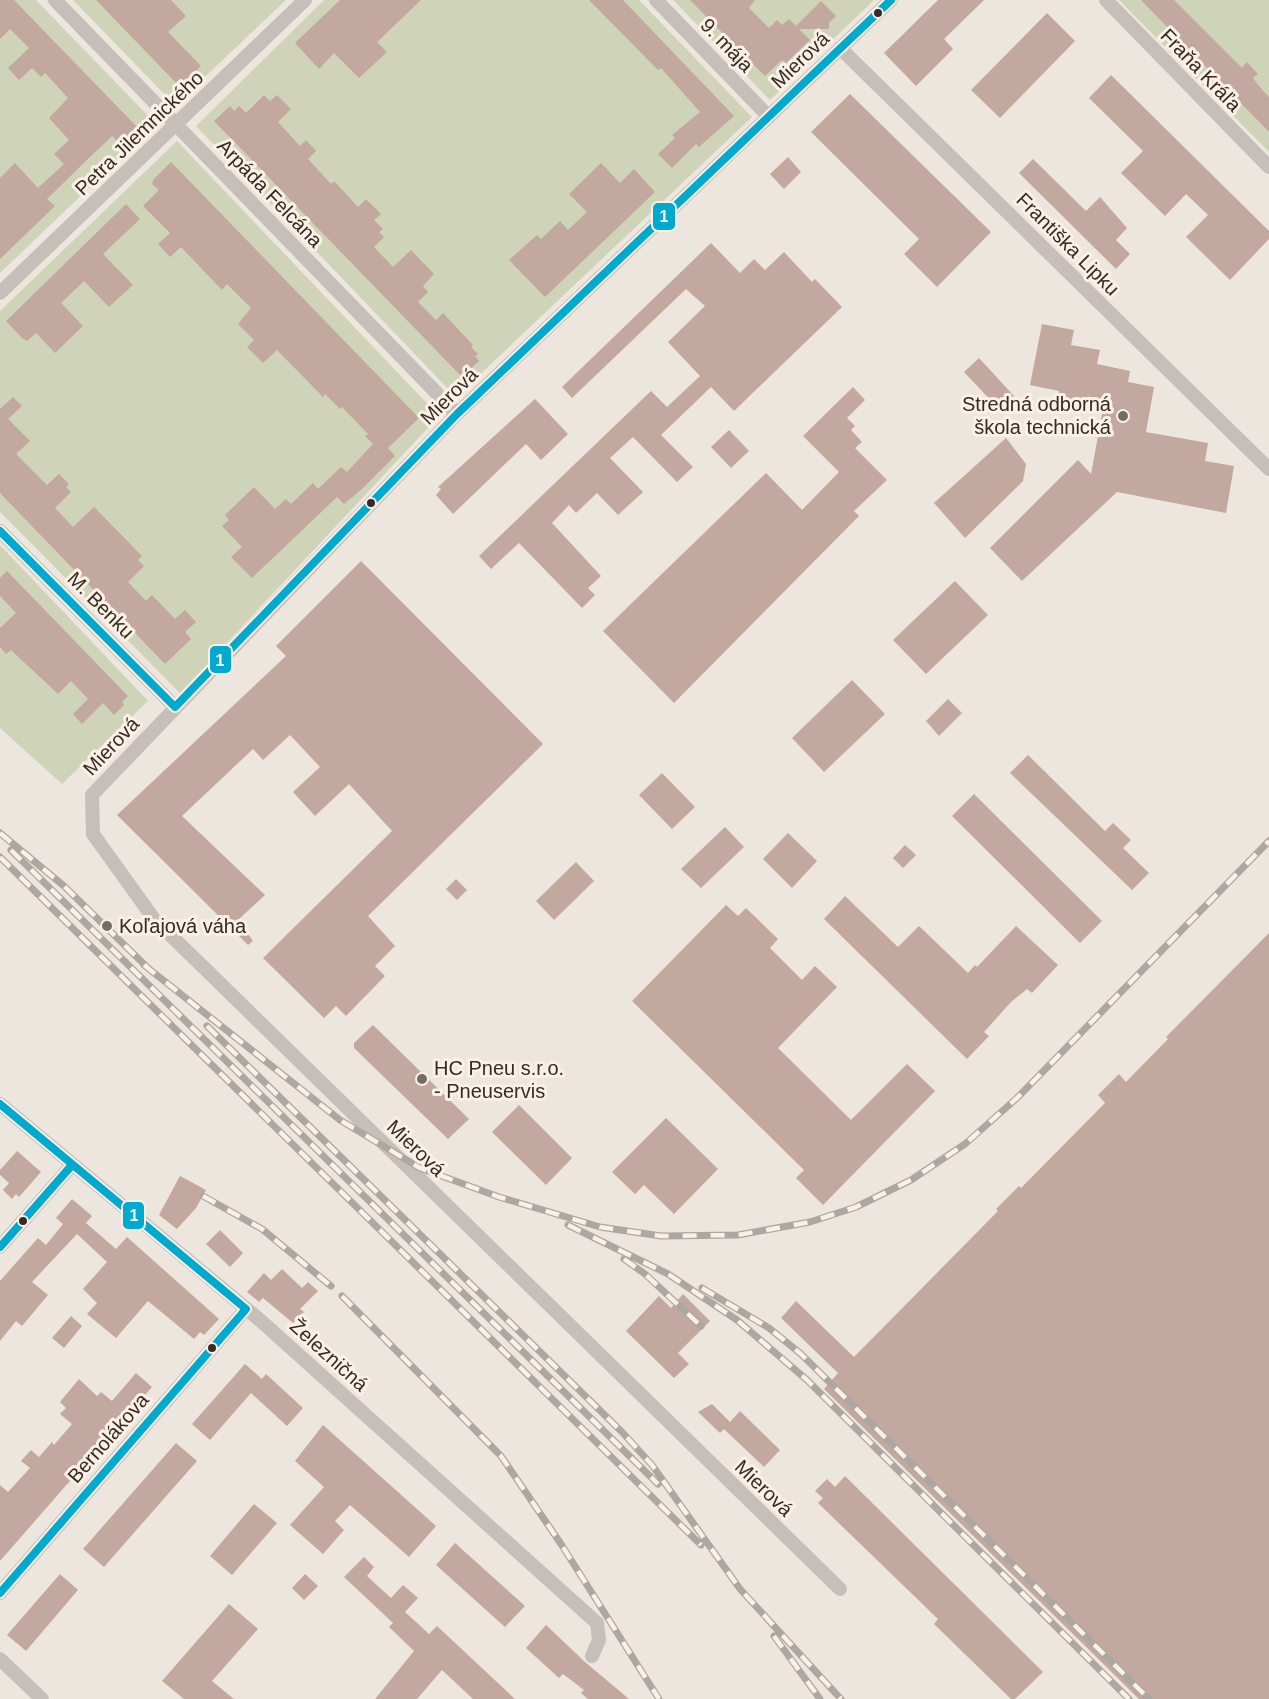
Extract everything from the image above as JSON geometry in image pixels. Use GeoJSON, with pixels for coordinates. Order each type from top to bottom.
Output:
{"type":"FeatureCollection","features":[{"type":"Feature","properties":{"kind":"street","name":"Arpáda Felcána"},"geometry":{"type":"LineString","coordinates":[[55,0],[457,414]]}},
{"type":"Feature","properties":{"kind":"street","name":"Petra Jilemnického"},"geometry":{"type":"LineString","coordinates":[[0,293],[305,0]]}},
{"type":"Feature","properties":{"kind":"street","name":"9. mája"},"geometry":{"type":"LineString","coordinates":[[656,0],[769,117]]}},
{"type":"Feature","properties":{"kind":"street","name":"Mierová"},"geometry":{"type":"LineString","coordinates":[[840,1589],[154,919],[93,834],[92,795],[457,414],[891,0]]}},
{"type":"Feature","properties":{"kind":"street","name":"Fraňa Kráľa"},"geometry":{"type":"LineString","coordinates":[[1106,0],[1269,167]]}},
{"type":"Feature","properties":{"kind":"street","name":"Františka Lipku"},"geometry":{"type":"LineString","coordinates":[[840,48],[1269,469]]}},
{"type":"Feature","properties":{"kind":"street","name":"M. Benku"},"geometry":{"type":"LineString","coordinates":[[0,531],[175,707]]}},
{"type":"Feature","properties":{"kind":"street","name":"Železničná"},"geometry":{"type":"LineString","coordinates":[[0,1104],[246,1309],[482,1517],[597,1623],[599,1640],[592,1656]]}},
{"type":"Feature","properties":{"kind":"street"},"geometry":{"type":"LineString","coordinates":[[0,1247],[72,1165]]}},
{"type":"Feature","properties":{"kind":"street","name":"Bernolákova"},"geometry":{"type":"LineString","coordinates":[[0,1593],[246,1309]]}},
{"type":"Feature","properties":{"kind":"street"},"geometry":{"type":"LineString","coordinates":[[0,1659],[42,1699]]}},
{"type":"Feature","properties":{"kind":"green space"},"geometry":{"type":"Polygon","coordinates":[[[0,0],[36,0],[156,124],[0,273],[0,0]]]}},
{"type":"Feature","properties":{"kind":"green space"},"geometry":{"type":"Polygon","coordinates":[[[73,0],[286,0],[175,105],[73,0]]]}},
{"type":"Feature","properties":{"kind":"green space"},"geometry":{"type":"Polygon","coordinates":[[[324,0],[639,0],[752,117],[456,397],[196,126],[324,0]]]}},
{"type":"Feature","properties":{"kind":"green space"},"geometry":{"type":"Polygon","coordinates":[[[673,0],[874,0],[770,100],[673,0]]]}},
{"type":"Feature","properties":{"kind":"green space"},"geometry":{"type":"Polygon","coordinates":[[[1119,0],[1269,0],[1269,152],[1119,0]]]}},
{"type":"Feature","properties":{"kind":"green space"},"geometry":{"type":"Polygon","coordinates":[[[177,141],[439,416],[180,693],[0,512],[0,311],[177,141]]]}},
{"type":"Feature","properties":{"kind":"green space"},"geometry":{"type":"Polygon","coordinates":[[[0,545],[148,701],[62,784],[0,728],[0,545]]]}},
{"type":"Feature","properties":{"kind":"building"},"geometry":{"type":"Polygon","coordinates":[[[0,0],[14,0],[137,127],[120,144],[112,136],[92,155],[47,199],[55,206],[0,259],[0,178],[15,163],[38,188],[64,164],[54,154],[69,140],[49,118],[68,98],[45,73],[41,77],[32,68],[19,80],[8,68],[29,48],[10,29],[0,39],[0,0]]]}},
{"type":"Feature","properties":{"kind":"building"},"geometry":{"type":"Polygon","coordinates":[[[96,0],[171,0],[186,16],[168,32],[201,66],[180,87],[96,0]]]}},
{"type":"Feature","properties":{"kind":"building"},"geometry":{"type":"Polygon","coordinates":[[[340,0],[421,0],[377,42],[387,52],[359,78],[334,53],[319,69],[295,43],[340,0]]]}},
{"type":"Feature","properties":{"kind":"building"},"geometry":{"type":"Polygon","coordinates":[[[589,0],[623,0],[734,116],[699,147],[696,144],[672,168],[658,154],[675,138],[672,135],[700,112],[661,68],[658,70],[589,0]]]}},
{"type":"Feature","properties":{"kind":"building"},"geometry":{"type":"Polygon","coordinates":[[[690,0],[755,0],[749,8],[769,28],[777,20],[782,25],[789,19],[796,26],[821,1],[836,16],[829,23],[829,29],[799,29],[810,40],[786,63],[782,60],[765,76],[690,0]]]}},
{"type":"Feature","properties":{"kind":"building"},"geometry":{"type":"Polygon","coordinates":[[[938,0],[984,0],[944,39],[953,49],[916,86],[884,53],[938,0]]]}},
{"type":"Feature","properties":{"kind":"building"},"geometry":{"type":"Polygon","coordinates":[[[1141,0],[1174,0],[1242,68],[1247,62],[1258,74],[1253,78],[1269,97],[1269,132],[1141,0]]]}},
{"type":"Feature","properties":{"kind":"building"},"geometry":{"type":"Polygon","coordinates":[[[1047,13],[1075,41],[1000,118],[971,90],[1047,13]]]}},
{"type":"Feature","properties":{"kind":"building"},"geometry":{"type":"Polygon","coordinates":[[[1111,75],[1269,231],[1269,239],[1230,280],[1186,237],[1208,215],[1186,194],[1165,216],[1121,173],[1143,151],[1089,98],[1111,75]]]}},
{"type":"Feature","properties":{"kind":"building"},"geometry":{"type":"Polygon","coordinates":[[[850,94],[991,232],[937,287],[904,254],[919,239],[811,132],[850,94]]]}},
{"type":"Feature","properties":{"kind":"building"},"geometry":{"type":"Polygon","coordinates":[[[264,95],[270,101],[277,95],[291,109],[278,122],[300,146],[306,140],[316,151],[308,159],[331,184],[334,181],[358,207],[366,199],[381,214],[374,220],[383,229],[379,232],[384,237],[374,247],[393,267],[411,250],[434,274],[423,286],[428,292],[418,302],[436,320],[443,313],[473,345],[471,347],[478,354],[475,356],[479,361],[462,377],[214,121],[230,106],[234,111],[239,106],[246,113],[264,95]]]}},
{"type":"Feature","properties":{"kind":"building"},"geometry":{"type":"Polygon","coordinates":[[[788,157],[801,172],[784,189],[770,174],[788,157]]]}},
{"type":"Feature","properties":{"kind":"building"},"geometry":{"type":"Polygon","coordinates":[[[1033,159],[1086,211],[1100,197],[1127,228],[1116,240],[1130,254],[1116,269],[1019,173],[1033,159]]]}},
{"type":"Feature","properties":{"kind":"building"},"geometry":{"type":"Polygon","coordinates":[[[171,162],[419,418],[388,448],[395,456],[363,488],[344,504],[337,497],[252,578],[231,557],[242,547],[222,526],[229,520],[225,515],[254,487],[275,509],[286,499],[291,504],[313,483],[318,489],[341,467],[347,472],[373,444],[365,436],[368,434],[342,407],[340,409],[325,394],[323,397],[277,350],[263,363],[247,347],[254,340],[238,324],[251,308],[227,284],[222,290],[181,247],[170,257],[158,244],[170,233],[143,206],[159,190],[152,184],[154,179],[171,162]]]}},
{"type":"Feature","properties":{"kind":"building"},"geometry":{"type":"Polygon","coordinates":[[[601,163],[620,183],[634,169],[655,192],[545,297],[509,260],[537,235],[541,239],[560,221],[568,230],[587,212],[569,194],[601,163]]]}},
{"type":"Feature","properties":{"kind":"building"},"geometry":{"type":"Polygon","coordinates":[[[126,204],[140,219],[103,254],[133,285],[109,307],[84,281],[61,303],[83,326],[55,353],[36,333],[27,341],[22,338],[6,321],[126,204]]]}},
{"type":"Feature","properties":{"kind":"building"},"geometry":{"type":"Polygon","coordinates":[[[711,243],[740,273],[754,259],[765,270],[784,252],[812,282],[815,279],[842,307],[734,411],[711,387],[661,435],[693,467],[677,482],[633,437],[610,458],[643,492],[618,515],[597,493],[576,513],[569,505],[552,523],[601,576],[588,588],[595,595],[582,608],[519,543],[491,569],[479,556],[651,391],[667,407],[700,376],[668,342],[705,306],[686,289],[572,398],[562,387],[711,243]]]}},
{"type":"Feature","properties":{"kind":"building"},"geometry":{"type":"Polygon","coordinates":[[[1042,324],[1074,330],[1071,345],[1100,350],[1097,364],[1130,371],[1128,382],[1154,387],[1146,432],[1208,443],[1205,461],[1234,466],[1226,513],[1117,492],[1022,581],[990,548],[1078,460],[1091,474],[1102,414],[1056,405],[1059,391],[1030,385],[1042,324]]]}},
{"type":"Feature","properties":{"kind":"building"},"geometry":{"type":"Polygon","coordinates":[[[979,358],[1014,396],[999,409],[964,372],[979,358]]]}},
{"type":"Feature","properties":{"kind":"building"},"geometry":{"type":"Polygon","coordinates":[[[853,387],[865,400],[847,418],[855,426],[851,430],[862,442],[855,448],[887,480],[854,511],[859,516],[674,703],[603,631],[766,473],[802,510],[839,472],[803,436],[853,387]]]}},
{"type":"Feature","properties":{"kind":"building"},"geometry":{"type":"Polygon","coordinates":[[[13,397],[22,406],[8,419],[30,441],[16,454],[47,485],[59,474],[69,484],[66,487],[71,492],[55,508],[73,527],[94,507],[142,556],[138,560],[144,566],[128,582],[146,601],[152,595],[175,619],[185,610],[196,622],[185,632],[191,639],[165,664],[0,493],[0,409],[13,397]]]}},
{"type":"Feature","properties":{"kind":"building"},"geometry":{"type":"Polygon","coordinates":[[[535,399],[568,434],[541,460],[526,444],[453,514],[436,495],[441,489],[438,487],[535,399]]]}},
{"type":"Feature","properties":{"kind":"building"},"geometry":{"type":"Polygon","coordinates":[[[729,430],[749,451],[731,468],[711,447],[729,430]]]}},
{"type":"Feature","properties":{"kind":"building"},"geometry":{"type":"Polygon","coordinates":[[[1006,438],[1026,464],[1023,481],[965,538],[934,503],[1006,438]]]}},
{"type":"Feature","properties":{"kind":"building"},"geometry":{"type":"Polygon","coordinates":[[[361,561],[543,744],[368,916],[395,946],[375,966],[385,976],[346,1016],[336,1006],[324,1018],[263,958],[392,831],[349,784],[315,816],[293,792],[320,767],[290,735],[263,760],[253,749],[182,816],[265,895],[238,920],[253,941],[248,945],[117,815],[286,656],[276,646],[361,561]]]}},
{"type":"Feature","properties":{"kind":"building"},"geometry":{"type":"Polygon","coordinates":[[[7,571],[128,696],[122,702],[124,705],[114,715],[103,703],[82,724],[73,714],[88,699],[71,681],[58,694],[11,650],[6,654],[0,647],[0,628],[16,613],[0,596],[0,578],[7,571]]]}},
{"type":"Feature","properties":{"kind":"building"},"geometry":{"type":"Polygon","coordinates":[[[955,581],[988,615],[926,674],[893,640],[955,581]]]}},
{"type":"Feature","properties":{"kind":"building"},"geometry":{"type":"Polygon","coordinates":[[[852,680],[885,714],[824,772],[792,738],[852,680]]]}},
{"type":"Feature","properties":{"kind":"building"},"geometry":{"type":"Polygon","coordinates":[[[948,699],[962,713],[939,736],[926,721],[948,699]]]}},
{"type":"Feature","properties":{"kind":"building"},"geometry":{"type":"Polygon","coordinates":[[[1028,755],[1105,831],[1113,823],[1131,840],[1123,848],[1149,873],[1132,890],[1010,773],[1028,755]]]}},
{"type":"Feature","properties":{"kind":"building"},"geometry":{"type":"Polygon","coordinates":[[[662,773],[695,807],[672,829],[639,795],[662,773]]]}},
{"type":"Feature","properties":{"kind":"building"},"geometry":{"type":"Polygon","coordinates":[[[974,794],[1102,921],[1080,943],[952,816],[974,794]]]}},
{"type":"Feature","properties":{"kind":"building"},"geometry":{"type":"Polygon","coordinates":[[[725,827],[744,847],[701,888],[681,869],[725,827]]]}},
{"type":"Feature","properties":{"kind":"building"},"geometry":{"type":"Polygon","coordinates":[[[788,833],[817,861],[792,888],[763,859],[788,833]]]}},
{"type":"Feature","properties":{"kind":"building"},"geometry":{"type":"Polygon","coordinates":[[[905,845],[916,855],[903,868],[893,858],[905,845]]]}},
{"type":"Feature","properties":{"kind":"building"},"geometry":{"type":"Polygon","coordinates":[[[576,862],[594,881],[554,920],[536,901],[576,862]]]}},
{"type":"Feature","properties":{"kind":"building"},"geometry":{"type":"Polygon","coordinates":[[[456,879],[467,890],[457,900],[446,889],[456,879]]]}},
{"type":"Feature","properties":{"kind":"building"},"geometry":{"type":"Polygon","coordinates":[[[845,896],[898,947],[919,926],[968,973],[975,965],[977,967],[1016,926],[1058,965],[1032,993],[1027,989],[1011,1002],[984,1032],[989,1036],[967,1059],[824,919],[845,896]]]}},
{"type":"Feature","properties":{"kind":"building"},"geometry":{"type":"Polygon","coordinates":[[[726,905],[738,916],[746,908],[778,939],[770,948],[802,980],[815,966],[837,987],[778,1048],[851,1120],[907,1064],[935,1091],[823,1205],[796,1178],[804,1170],[632,1001],[726,905]]]}},
{"type":"Feature","properties":{"kind":"building"},"geometry":{"type":"Polygon","coordinates":[[[1269,933],[1269,1699],[1139,1699],[824,1389],[838,1373],[781,1318],[796,1301],[854,1357],[998,1211],[996,1209],[1019,1186],[1021,1188],[1105,1103],[1098,1095],[1119,1074],[1126,1082],[1168,1039],[1166,1037],[1269,933]]]}},
{"type":"Feature","properties":{"kind":"building"},"geometry":{"type":"Polygon","coordinates":[[[373,1025],[469,1119],[448,1139],[354,1048],[354,1043],[373,1025]]]}},
{"type":"Feature","properties":{"kind":"building"},"geometry":{"type":"Polygon","coordinates":[[[519,1105],[572,1158],[546,1185],[492,1132],[519,1105]]]}},
{"type":"Feature","properties":{"kind":"building"},"geometry":{"type":"Polygon","coordinates":[[[666,1118],[718,1169],[674,1214],[644,1185],[635,1194],[612,1172],[666,1118]]]}},
{"type":"Feature","properties":{"kind":"building"},"geometry":{"type":"Polygon","coordinates":[[[17,1151],[41,1172],[19,1197],[16,1194],[12,1199],[3,1190],[9,1183],[0,1175],[0,1170],[17,1151]]]}},
{"type":"Feature","properties":{"kind":"building"},"geometry":{"type":"Polygon","coordinates":[[[180,1176],[206,1190],[196,1208],[177,1229],[159,1215],[180,1176]]]}},
{"type":"Feature","properties":{"kind":"building"},"geometry":{"type":"Polygon","coordinates":[[[72,1199],[92,1216],[86,1223],[116,1249],[127,1237],[219,1319],[204,1335],[200,1332],[194,1339],[148,1301],[116,1338],[87,1314],[97,1303],[83,1289],[107,1262],[77,1234],[32,1282],[48,1295],[22,1326],[16,1321],[0,1341],[0,1281],[38,1238],[46,1245],[63,1224],[56,1218],[72,1199]]]}},
{"type":"Feature","properties":{"kind":"building"},"geometry":{"type":"Polygon","coordinates":[[[220,1230],[243,1253],[230,1267],[206,1244],[220,1230]]]}},
{"type":"Feature","properties":{"kind":"building"},"geometry":{"type":"Polygon","coordinates":[[[282,1269],[302,1288],[308,1282],[318,1291],[300,1309],[304,1312],[293,1323],[263,1298],[259,1302],[247,1292],[264,1273],[271,1280],[282,1269]]]}},
{"type":"Feature","properties":{"kind":"building"},"geometry":{"type":"Polygon","coordinates":[[[683,1294],[710,1321],[678,1353],[689,1364],[674,1378],[626,1331],[659,1296],[671,1308],[683,1294]]]}},
{"type":"Feature","properties":{"kind":"building"},"geometry":{"type":"Polygon","coordinates":[[[71,1316],[82,1326],[64,1348],[52,1338],[71,1316]]]}},
{"type":"Feature","properties":{"kind":"building"},"geometry":{"type":"Polygon","coordinates":[[[245,1364],[262,1379],[266,1374],[303,1408],[287,1426],[251,1393],[210,1440],[192,1424],[245,1364]]]}},
{"type":"Feature","properties":{"kind":"building"},"geometry":{"type":"Polygon","coordinates":[[[136,1373],[152,1387],[0,1561],[0,1485],[8,1492],[30,1468],[21,1461],[31,1450],[39,1457],[52,1442],[54,1445],[72,1424],[60,1414],[66,1408],[60,1402],[79,1379],[97,1396],[101,1392],[112,1401],[136,1373]]]}},
{"type":"Feature","properties":{"kind":"building"},"geometry":{"type":"Polygon","coordinates":[[[712,1404],[730,1422],[740,1411],[780,1450],[764,1467],[724,1429],[720,1433],[698,1412],[712,1404]]]}},
{"type":"Feature","properties":{"kind":"building"},"geometry":{"type":"Polygon","coordinates":[[[323,1425],[436,1526],[409,1557],[350,1505],[335,1521],[344,1530],[323,1554],[290,1525],[324,1487],[295,1461],[323,1425]]]}},
{"type":"Feature","properties":{"kind":"building"},"geometry":{"type":"Polygon","coordinates":[[[176,1443],[197,1461],[104,1567],[83,1549],[176,1443]]]}},
{"type":"Feature","properties":{"kind":"building"},"geometry":{"type":"Polygon","coordinates":[[[845,1476],[1043,1672],[1015,1699],[1011,1699],[934,1624],[938,1619],[818,1503],[823,1498],[815,1491],[827,1479],[835,1487],[845,1476]]]}},
{"type":"Feature","properties":{"kind":"building"},"geometry":{"type":"Polygon","coordinates":[[[254,1504],[277,1523],[232,1575],[210,1556],[254,1504]]]}},
{"type":"Feature","properties":{"kind":"building"},"geometry":{"type":"Polygon","coordinates":[[[455,1543],[525,1606],[505,1627],[436,1565],[455,1543]]]}},
{"type":"Feature","properties":{"kind":"building"},"geometry":{"type":"Polygon","coordinates":[[[364,1557],[374,1567],[367,1576],[391,1598],[403,1585],[418,1598],[405,1612],[429,1634],[437,1626],[515,1699],[473,1699],[442,1670],[417,1699],[375,1699],[414,1651],[389,1627],[393,1623],[344,1577],[364,1557]]]}},
{"type":"Feature","properties":{"kind":"building"},"geometry":{"type":"Polygon","coordinates":[[[60,1574],[78,1590],[26,1651],[7,1635],[60,1574]]]}},
{"type":"Feature","properties":{"kind":"building"},"geometry":{"type":"Polygon","coordinates":[[[305,1574],[318,1586],[304,1600],[292,1588],[305,1574]]]}},
{"type":"Feature","properties":{"kind":"building"},"geometry":{"type":"Polygon","coordinates":[[[229,1604],[258,1629],[212,1681],[234,1699],[184,1699],[162,1681],[229,1604]]]}},
{"type":"Feature","properties":{"kind":"building"},"geometry":{"type":"Polygon","coordinates":[[[546,1625],[629,1699],[588,1699],[581,1693],[584,1690],[563,1674],[559,1678],[526,1648],[546,1625]]]}},
{"type":"Feature","properties":{"kind":"railway"},"geometry":{"type":"LineString","coordinates":[[0,833],[64,886],[149,969]]}},
{"type":"Feature","properties":{"kind":"railway"},"geometry":{"type":"LineString","coordinates":[[144,965],[340,1120],[420,1168],[499,1197],[600,1227],[661,1236],[738,1235],[810,1222],[856,1207],[911,1180],[965,1144],[1017,1098],[1269,841]]}},
{"type":"Feature","properties":{"kind":"railway"},"geometry":{"type":"LineString","coordinates":[[11,850],[658,1484]]}},
{"type":"Feature","properties":{"kind":"railway"},"geometry":{"type":"LineString","coordinates":[[0,857],[701,1545]]}},
{"type":"Feature","properties":{"kind":"railway"},"geometry":{"type":"LineString","coordinates":[[207,1026],[622,1432],[652,1465],[740,1589],[841,1699]]}},
{"type":"Feature","properties":{"kind":"railway"},"geometry":{"type":"LineString","coordinates":[[203,1196],[262,1229],[331,1286]]}},
{"type":"Feature","properties":{"kind":"railway"},"geometry":{"type":"LineString","coordinates":[[568,1225],[668,1274],[737,1320],[807,1380],[1129,1699]]}},
{"type":"Feature","properties":{"kind":"railway"},"geometry":{"type":"LineString","coordinates":[[624,1259],[645,1274],[701,1326]]}},
{"type":"Feature","properties":{"kind":"railway"},"geometry":{"type":"LineString","coordinates":[[702,1288],[769,1328],[801,1354],[1149,1699]]}},
{"type":"Feature","properties":{"kind":"railway"},"geometry":{"type":"LineString","coordinates":[[342,1296],[501,1456],[561,1544],[659,1699]]}},
{"type":"Feature","properties":{"kind":"railway"},"geometry":{"type":"LineString","coordinates":[[774,1636],[820,1699]]}},
{"type":"Feature","properties":{"kind":"transit line","name":"1"},"geometry":{"type":"LineString","coordinates":[[0,531],[175,707],[457,414],[891,0]]}},
{"type":"Feature","properties":{"kind":"transit line","name":"1"},"geometry":{"type":"LineString","coordinates":[[0,1104],[246,1309],[0,1593]]}},
{"type":"Feature","properties":{"kind":"transit line","name":"1"},"geometry":{"type":"LineString","coordinates":[[0,1247],[72,1165]]}},
{"type":"Feature","properties":{"kind":"place","name":"Stredná odborná škola technická"},"geometry":{"type":"Point","coordinates":[1123,416]}},
{"type":"Feature","properties":{"kind":"place","name":"Koľajová váha"},"geometry":{"type":"Point","coordinates":[107,926]}},
{"type":"Feature","properties":{"kind":"place","name":"HC Pneu s.r.o. - Pneuservis"},"geometry":{"type":"Point","coordinates":[422,1079]}}]}
